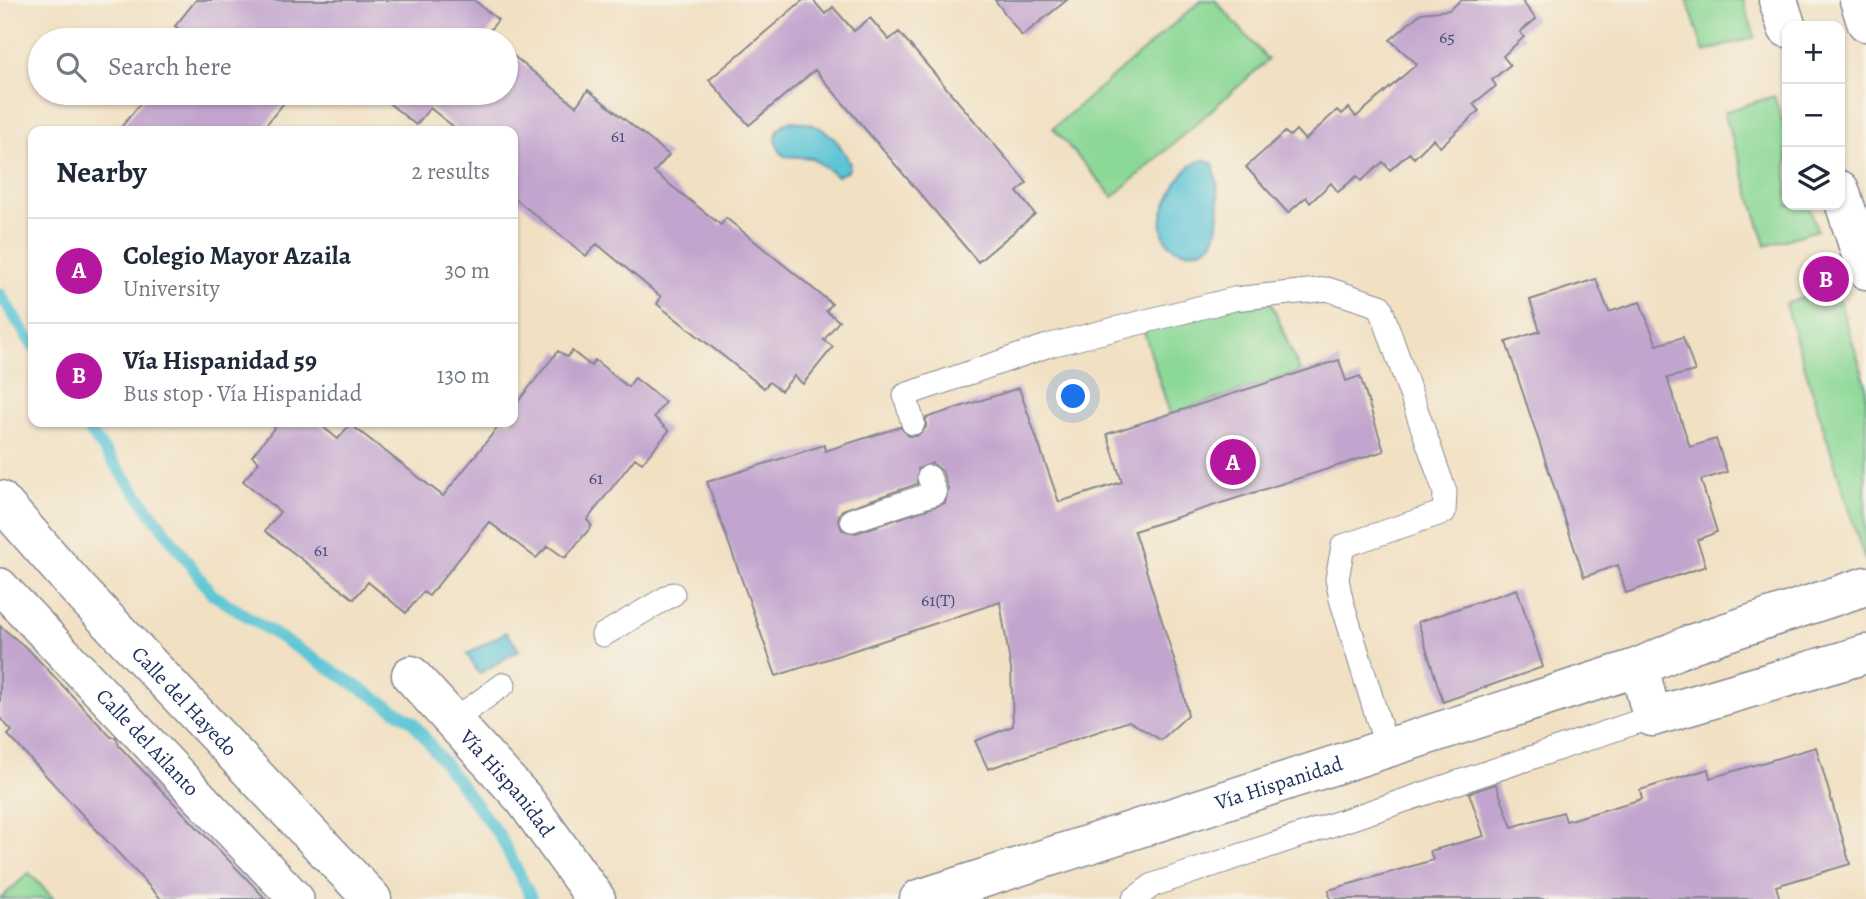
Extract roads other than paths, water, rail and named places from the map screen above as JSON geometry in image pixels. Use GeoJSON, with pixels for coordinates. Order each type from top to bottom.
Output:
{"type":"FeatureCollection","features":[{"type":"Feature","properties":{"kind":"main road"},"geometry":{"type":"LineString","coordinates":[[1778,0],[1785,21]]}},
{"type":"Feature","properties":{"kind":"main road"},"geometry":{"type":"LineString","coordinates":[[1859,0],[1866,22]]}},
{"type":"Feature","properties":{"kind":"main road"},"geometry":{"type":"LineString","coordinates":[[1845,205],[1866,270]]}},
{"type":"Feature","properties":{"kind":"main road","name":"Calle del Hayedo"},"geometry":{"type":"LineString","coordinates":[[0,499],[79,590],[372,899]]}},
{"type":"Feature","properties":{"kind":"main road","name":"Vía Hispanidad"},"geometry":{"type":"LineString","coordinates":[[919,899],[1639,667],[1682,647],[1866,586]]}},
{"type":"Feature","properties":{"kind":"main road"},"geometry":{"type":"LineString","coordinates":[[1639,667],[1652,717],[1866,654]]}},
{"type":"Feature","properties":{"kind":"main road","name":"Vía Hispanidad"},"geometry":{"type":"LineString","coordinates":[[411,675],[524,799],[596,899]]}},
{"type":"Feature","properties":{"kind":"street","name":"Calle del Ailanto"},"geometry":{"type":"LineString","coordinates":[[0,586],[296,899]]}},
{"type":"Feature","properties":{"kind":"lane"},"geometry":{"type":"LineString","coordinates":[[913,423],[905,395],[1046,346],[1220,302],[1327,289],[1380,306],[1445,492],[1444,512],[1343,546],[1338,564],[1341,599],[1387,749]]}},
{"type":"Feature","properties":{"kind":"lane"},"geometry":{"type":"LineString","coordinates":[[852,520],[935,493],[929,477]]}},
{"type":"Feature","properties":{"kind":"lane"},"geometry":{"type":"LineString","coordinates":[[603,635],[673,594]]}},
{"type":"Feature","properties":{"kind":"lane"},"geometry":{"type":"LineString","coordinates":[[453,721],[504,684]]}},
{"type":"Feature","properties":{"kind":"lane"},"geometry":{"type":"LineString","coordinates":[[1134,899],[1153,885],[1652,717]]}},
{"type":"Feature","properties":{"kind":"water"},"geometry":{"type":"Polygon","coordinates":[[[791,121],[812,124],[828,133],[845,154],[850,164],[848,171],[837,176],[812,158],[784,156],[776,136],[781,127],[791,121]]]}},
{"type":"Feature","properties":{"kind":"water"},"geometry":{"type":"Polygon","coordinates":[[[1205,160],[1213,164],[1215,172],[1219,205],[1218,227],[1211,243],[1197,251],[1189,252],[1174,248],[1168,243],[1164,236],[1163,214],[1181,177],[1194,164],[1205,160]]]}},
{"type":"Feature","properties":{"kind":"water"},"geometry":{"type":"Polygon","coordinates":[[[506,632],[519,650],[479,674],[467,654],[506,632]]]}},
{"type":"Feature","properties":{"kind":"waterway"},"geometry":{"type":"LineString","coordinates":[[0,294],[28,338]]}},
{"type":"Feature","properties":{"kind":"waterway"},"geometry":{"type":"LineString","coordinates":[[87,427],[212,594],[412,721],[500,836],[532,899]]}},
{"type":"Feature","properties":{"kind":"place","name":"Vía Hispanidad 59"},"geometry":{"type":"Point","coordinates":[1826,279]}},
{"type":"Feature","properties":{"kind":"place","name":"Colegio Mayor Azaila"},"geometry":{"type":"Point","coordinates":[1233,462]}}]}
